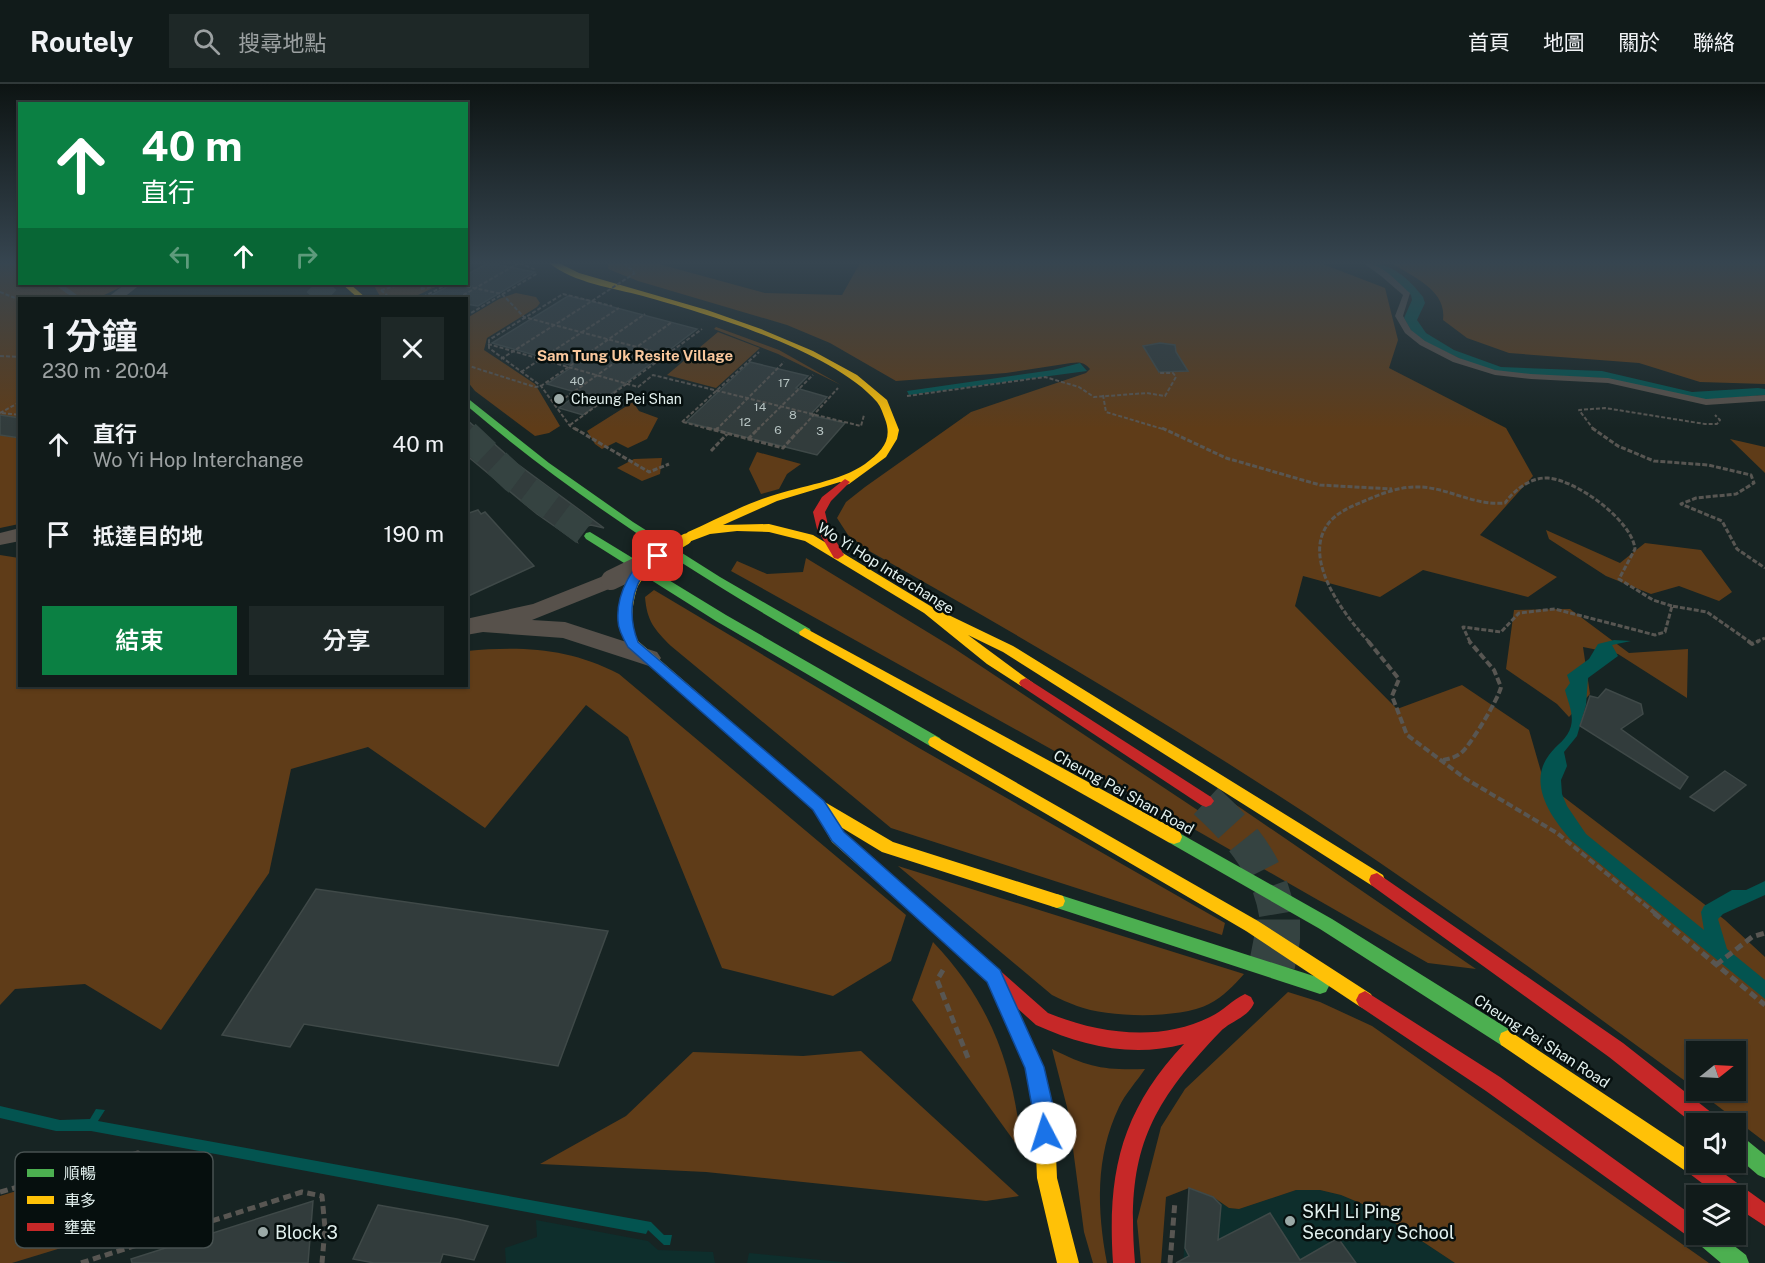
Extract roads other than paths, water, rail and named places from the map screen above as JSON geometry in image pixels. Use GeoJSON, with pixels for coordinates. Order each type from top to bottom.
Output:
{"type":"FeatureCollection","features":[{"type":"Feature","properties":{"kind":"main road"},"geometry":{"type":"LineString","coordinates":[[718,318],[764,332],[860,379],[882,397],[894,419],[890,443],[882,454],[829,495],[819,512],[823,529],[838,555]]}},
{"type":"Feature","properties":{"kind":"main road","name":"Cheung Pei Shan Road"},"geometry":{"type":"LineString","coordinates":[[468,402],[546,470],[643,537],[930,704],[1178,840],[1409,974],[1596,1095],[1765,1216]]}},
{"type":"Feature","properties":{"kind":"main road"},"geometry":{"type":"LineString","coordinates":[[689,537],[773,499],[859,472]]}},
{"type":"Feature","properties":{"kind":"main road","name":"Wo Yi Hop Interchange"},"geometry":{"type":"LineString","coordinates":[[646,563],[689,537],[737,527],[769,528],[810,538],[928,610],[992,661],[1206,801]]}},
{"type":"Feature","properties":{"kind":"main road"},"geometry":{"type":"LineString","coordinates":[[590,536],[721,618],[1224,909],[1538,1116],[1686,1223]]}},
{"type":"Feature","properties":{"kind":"main road"},"geometry":{"type":"LineString","coordinates":[[621,582],[626,633],[633,644],[818,805],[848,826],[888,847],[1282,972],[1327,989],[1405,1027]]}},
{"type":"Feature","properties":{"kind":"main road"},"geometry":{"type":"LineString","coordinates":[[928,610],[1018,655],[1376,879],[1616,1050],[1696,1113]]}},
{"type":"Feature","properties":{"kind":"main road"},"geometry":{"type":"LineString","coordinates":[[818,805],[838,837],[1042,1019],[1061,1030],[1088,1037],[1164,1039],[1216,1024]]}},
{"type":"Feature","properties":{"kind":"main road"},"geometry":{"type":"LineString","coordinates":[[993,976],[1034,1067],[1044,1110],[1047,1178],[1068,1263]]}},
{"type":"Feature","properties":{"kind":"main road"},"geometry":{"type":"LineString","coordinates":[[1124,1263],[1120,1212],[1124,1170],[1134,1133],[1147,1105],[1165,1076],[1216,1024],[1245,1003]]}},
{"type":"Feature","properties":{"kind":"main road"},"geometry":{"type":"LineString","coordinates":[[1746,1152],[1765,1168]]}},
{"type":"Feature","properties":{"kind":"main road"},"geometry":{"type":"LineString","coordinates":[[1716,1245],[1738,1263]]}},
{"type":"Feature","properties":{"kind":"street"},"geometry":{"type":"LineString","coordinates":[[0,539],[18,534]]}},
{"type":"Feature","properties":{"kind":"street"},"geometry":{"type":"LineString","coordinates":[[476,626],[544,609],[621,582],[646,563]]}},
{"type":"Feature","properties":{"kind":"street"},"geometry":{"type":"LineString","coordinates":[[476,626],[565,630],[649,658]]}},
{"type":"Feature","properties":{"kind":"lane"},"geometry":{"type":"LineString","coordinates":[[1400,318],[1406,331],[1423,344],[1458,362],[1508,376],[1602,380],[1680,399],[1708,402],[1765,398]]}},
{"type":"Feature","properties":{"kind":"water"},"geometry":{"type":"Polygon","coordinates":[[[1404,318],[1418,318],[1426,333],[1454,350],[1501,367],[1602,371],[1692,392],[1758,388],[1765,389],[1765,395],[1704,400],[1603,378],[1515,375],[1478,367],[1427,343],[1412,332],[1404,318]]]}},
{"type":"Feature","properties":{"kind":"water"},"geometry":{"type":"Polygon","coordinates":[[[1080,363],[1087,371],[909,395],[907,391],[1053,370],[1080,363]]]}},
{"type":"Feature","properties":{"kind":"water"},"geometry":{"type":"Polygon","coordinates":[[[1614,640],[1631,641],[1612,645],[1618,656],[1588,678],[1586,705],[1577,736],[1564,752],[1567,766],[1561,780],[1562,794],[1567,806],[1586,834],[1704,930],[1701,912],[1704,906],[1732,890],[1746,890],[1765,881],[1765,895],[1723,914],[1718,919],[1727,949],[1765,980],[1765,999],[1572,841],[1550,812],[1545,801],[1540,778],[1543,766],[1549,755],[1567,735],[1572,722],[1565,690],[1570,683],[1567,675],[1589,659],[1598,644],[1614,640]]]}},
{"type":"Feature","properties":{"kind":"water"},"geometry":{"type":"Polygon","coordinates":[[[0,1106],[60,1120],[90,1119],[96,1109],[105,1110],[98,1121],[651,1222],[664,1235],[672,1235],[670,1245],[664,1245],[648,1230],[646,1234],[213,1152],[91,1131],[56,1131],[0,1118],[0,1106]]]}},
{"type":"Feature","properties":{"kind":"tunnel"},"geometry":{"type":"LineString","coordinates":[[468,436],[514,479],[590,536]]}},
{"type":"Feature","properties":{"kind":"tunnel"},"geometry":{"type":"LineString","coordinates":[[1206,801],[1231,826],[1261,866],[1268,881],[1277,914]]}},
{"type":"Feature","properties":{"kind":"tunnel"},"geometry":{"type":"LineString","coordinates":[[1272,965],[1277,939],[1277,914]]}},
{"type":"Feature","properties":{"kind":"place","name":"Cheung Pei Shan"},"geometry":{"type":"Point","coordinates":[559,399]}},
{"type":"Feature","properties":{"kind":"place","name":"SKH Li Ping Secondary School"},"geometry":{"type":"Point","coordinates":[1290,1221]}},
{"type":"Feature","properties":{"kind":"place","name":"Block 3"},"geometry":{"type":"Point","coordinates":[263,1232]}},
{"type":"Feature","properties":{"kind":"district","name":"Sam Tung Uk Resite Village"},"geometry":{"type":"Point","coordinates":[635,355]}}]}
